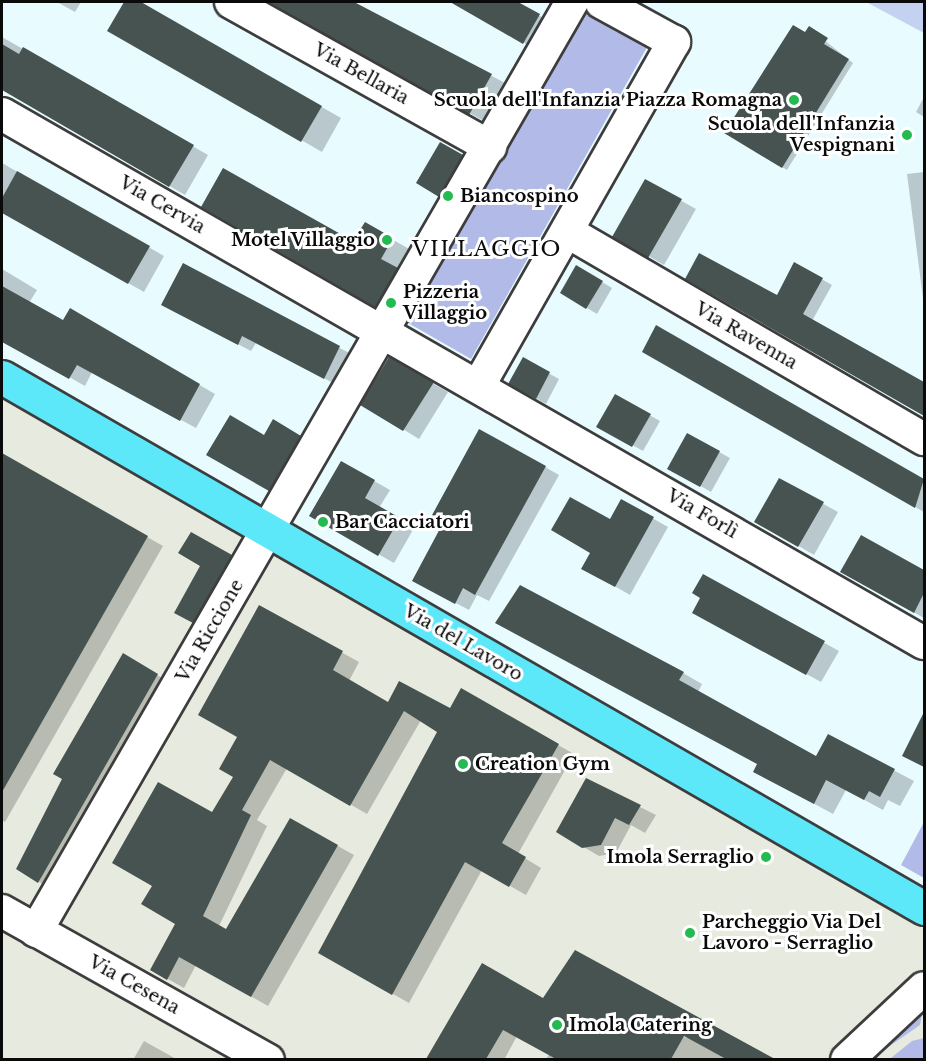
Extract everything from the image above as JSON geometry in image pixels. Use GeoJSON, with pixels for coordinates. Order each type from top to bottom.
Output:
{"type":"FeatureCollection","features":[{"type":"Feature","properties":{"kind":"main road","name":"Via del Lavoro"},"geometry":{"type":"LineString","coordinates":[[2,377],[924,908]]}},
{"type":"Feature","properties":{"kind":"street","name":"Via Bellaria"},"geometry":{"type":"LineString","coordinates":[[231,2],[490,147]]}},
{"type":"Feature","properties":{"kind":"street","name":"Via Riccione"},"geometry":{"type":"LineString","coordinates":[[36,931],[386,332],[572,2]]}},
{"type":"Feature","properties":{"kind":"street"},"geometry":{"type":"LineString","coordinates":[[479,386],[674,42],[601,2]]}},
{"type":"Feature","properties":{"kind":"street","name":"Via Cervia"},"geometry":{"type":"LineString","coordinates":[[2,114],[479,386]]}},
{"type":"Feature","properties":{"kind":"street","name":"Via Ravenna"},"geometry":{"type":"LineString","coordinates":[[568,232],[924,439]]}},
{"type":"Feature","properties":{"kind":"street","name":"Via Forlì"},"geometry":{"type":"LineString","coordinates":[[479,386],[924,643]]}},
{"type":"Feature","properties":{"kind":"street","name":"Via Cesena"},"geometry":{"type":"LineString","coordinates":[[2,911],[268,1059]]}},
{"type":"Feature","properties":{"kind":"street"},"geometry":{"type":"LineString","coordinates":[[847,1059],[924,988]]}},
{"type":"Feature","properties":{"kind":"shaded area"},"geometry":{"type":"Polygon","coordinates":[[[866,2],[924,2],[924,33],[866,2]]]}},
{"type":"Feature","properties":{"kind":"shaded area"},"geometry":{"type":"Polygon","coordinates":[[[582,4],[650,42],[471,359],[403,320],[582,4]]]}},
{"type":"Feature","properties":{"kind":"shaded area"},"geometry":{"type":"Polygon","coordinates":[[[2,384],[924,918],[924,1059],[2,1059],[2,384]]]}},
{"type":"Feature","properties":{"kind":"shaded area"},"geometry":{"type":"Polygon","coordinates":[[[924,822],[924,878],[901,865],[924,822]]]}},
{"type":"Feature","properties":{"kind":"shaded area"},"geometry":{"type":"Polygon","coordinates":[[[924,1004],[920,1025],[871,1059],[862,1060],[924,1004]]]}},
{"type":"Feature","properties":{"kind":"shaded area"},"geometry":{"type":"Polygon","coordinates":[[[924,1038],[924,1059],[891,1058],[912,1041],[924,1038]]]}},
{"type":"Feature","properties":{"kind":"building"},"geometry":{"type":"Polygon","coordinates":[[[124,2],[141,2],[322,106],[301,142],[107,31],[124,2]]]}},
{"type":"Feature","properties":{"kind":"building"},"geometry":{"type":"Polygon","coordinates":[[[267,2],[354,2],[492,74],[469,115],[267,2]]]}},
{"type":"Feature","properties":{"kind":"building"},"geometry":{"type":"Polygon","coordinates":[[[450,2],[518,2],[540,14],[523,44],[450,2]]]}},
{"type":"Feature","properties":{"kind":"building"},"geometry":{"type":"Polygon","coordinates":[[[793,25],[805,32],[809,26],[828,38],[824,44],[849,59],[782,168],[724,133],[793,25]]]}},
{"type":"Feature","properties":{"kind":"building"},"geometry":{"type":"Polygon","coordinates":[[[2,44],[19,54],[23,47],[194,145],[169,187],[2,90],[2,44]]]}},
{"type":"Feature","properties":{"kind":"building"},"geometry":{"type":"Polygon","coordinates":[[[440,142],[463,155],[439,197],[416,183],[440,142]]]}},
{"type":"Feature","properties":{"kind":"building"},"geometry":{"type":"Polygon","coordinates":[[[223,168],[353,241],[365,222],[393,238],[381,259],[398,268],[375,307],[201,207],[223,168]]]}},
{"type":"Feature","properties":{"kind":"building"},"geometry":{"type":"Polygon","coordinates":[[[17,171],[150,246],[128,284],[2,213],[2,198],[17,171]]]}},
{"type":"Feature","properties":{"kind":"building"},"geometry":{"type":"Polygon","coordinates":[[[645,179],[682,199],[648,258],[612,237],[645,179]]]}},
{"type":"Feature","properties":{"kind":"building"},"geometry":{"type":"Polygon","coordinates":[[[699,253],[777,295],[794,262],[823,278],[803,314],[924,382],[924,416],[685,279],[699,253]]]}},
{"type":"Feature","properties":{"kind":"building"},"geometry":{"type":"Polygon","coordinates":[[[183,263],[340,346],[324,379],[242,336],[238,345],[161,305],[183,263]]]}},
{"type":"Feature","properties":{"kind":"building"},"geometry":{"type":"Polygon","coordinates":[[[576,265],[603,281],[586,309],[560,293],[576,265]]]}},
{"type":"Feature","properties":{"kind":"building"},"geometry":{"type":"Polygon","coordinates":[[[2,286],[63,320],[70,308],[200,384],[180,421],[77,365],[69,379],[2,342],[2,286]]]}},
{"type":"Feature","properties":{"kind":"building"},"geometry":{"type":"Polygon","coordinates":[[[656,325],[924,479],[915,508],[642,352],[656,325]]]}},
{"type":"Feature","properties":{"kind":"building"},"geometry":{"type":"Polygon","coordinates":[[[389,357],[434,382],[403,431],[360,405],[389,357]]]}},
{"type":"Feature","properties":{"kind":"building"},"geometry":{"type":"Polygon","coordinates":[[[523,357],[550,372],[536,399],[508,384],[523,357]]]}},
{"type":"Feature","properties":{"kind":"building"},"geometry":{"type":"Polygon","coordinates":[[[615,394],[651,414],[632,447],[596,427],[615,394]]]}},
{"type":"Feature","properties":{"kind":"building"},"geometry":{"type":"Polygon","coordinates":[[[230,415],[264,435],[273,419],[301,436],[269,491],[206,455],[230,415]]]}},
{"type":"Feature","properties":{"kind":"building"},"geometry":{"type":"Polygon","coordinates":[[[479,429],[546,466],[475,595],[463,588],[455,604],[412,581],[443,523],[431,517],[479,429]]]}},
{"type":"Feature","properties":{"kind":"building"},"geometry":{"type":"Polygon","coordinates":[[[687,433],[720,451],[700,487],[667,469],[687,433]]]}},
{"type":"Feature","properties":{"kind":"building"},"geometry":{"type":"Polygon","coordinates":[[[2,453],[148,536],[2,792],[2,453]]]}},
{"type":"Feature","properties":{"kind":"building"},"geometry":{"type":"Polygon","coordinates":[[[341,461],[375,480],[365,498],[400,518],[378,556],[309,516],[341,461]]]}},
{"type":"Feature","properties":{"kind":"building"},"geometry":{"type":"Polygon","coordinates":[[[779,478],[824,502],[798,547],[754,522],[779,478]]]}},
{"type":"Feature","properties":{"kind":"building"},"geometry":{"type":"Polygon","coordinates":[[[570,497],[610,519],[621,499],[654,517],[615,587],[581,569],[590,553],[551,530],[570,497]]]}},
{"type":"Feature","properties":{"kind":"building"},"geometry":{"type":"Polygon","coordinates":[[[191,532],[232,555],[193,623],[174,613],[200,566],[178,553],[191,532]]]}},
{"type":"Feature","properties":{"kind":"building"},"geometry":{"type":"Polygon","coordinates":[[[861,535],[924,570],[924,593],[914,613],[840,572],[861,535]]]}},
{"type":"Feature","properties":{"kind":"building"},"geometry":{"type":"Polygon","coordinates":[[[703,574],[825,641],[806,675],[692,613],[700,598],[692,593],[703,574]]]}},
{"type":"Feature","properties":{"kind":"building"},"geometry":{"type":"Polygon","coordinates":[[[520,585],[684,672],[679,680],[816,756],[828,734],[895,769],[880,797],[869,791],[864,800],[826,780],[814,804],[753,772],[757,764],[495,623],[520,585]]]}},
{"type":"Feature","properties":{"kind":"building"},"geometry":{"type":"Polygon","coordinates":[[[259,605],[343,651],[333,670],[388,702],[399,681],[450,708],[461,688],[559,744],[502,843],[526,857],[509,887],[465,862],[392,995],[318,953],[437,732],[404,711],[350,806],[270,760],[242,810],[251,815],[203,916],[226,929],[290,818],[338,845],[251,997],[179,957],[167,980],[150,970],[175,924],[141,904],[152,886],[112,863],[158,782],[212,812],[233,777],[219,769],[237,737],[198,715],[259,605]]]}},
{"type":"Feature","properties":{"kind":"building"},"geometry":{"type":"Polygon","coordinates":[[[123,653],[158,674],[38,883],[16,869],[62,779],[53,774],[123,653]]]}},
{"type":"Feature","properties":{"kind":"building"},"geometry":{"type":"Polygon","coordinates":[[[924,712],[924,767],[902,756],[924,712]]]}},
{"type":"Feature","properties":{"kind":"building"},"geometry":{"type":"Polygon","coordinates":[[[586,778],[641,805],[629,825],[615,818],[601,845],[582,848],[556,832],[586,778]]]}},
{"type":"Feature","properties":{"kind":"building"},"geometry":{"type":"Polygon","coordinates":[[[575,950],[775,1059],[726,1059],[684,1036],[671,1059],[556,1059],[503,1030],[486,1059],[426,1059],[482,963],[543,998],[575,950]]]}},
{"type":"Feature","properties":{"kind":"place","name":"Scuola dell'Infanzia Piazza Romagna"},"geometry":{"type":"Point","coordinates":[794,100]}},
{"type":"Feature","properties":{"kind":"place","name":"Scuola dell'Infanzia Vespignani"},"geometry":{"type":"Point","coordinates":[907,135]}},
{"type":"Feature","properties":{"kind":"place","name":"Biancospino"},"geometry":{"type":"Point","coordinates":[448,196]}},
{"type":"Feature","properties":{"kind":"place","name":"Motel Villaggio"},"geometry":{"type":"Point","coordinates":[387,240]}},
{"type":"Feature","properties":{"kind":"place","name":"Pizzeria Villaggio"},"geometry":{"type":"Point","coordinates":[391,303]}},
{"type":"Feature","properties":{"kind":"place","name":"Bar Cacciatori"},"geometry":{"type":"Point","coordinates":[323,522]}},
{"type":"Feature","properties":{"kind":"place","name":"Creation Gym"},"geometry":{"type":"Point","coordinates":[463,764]}},
{"type":"Feature","properties":{"kind":"place","name":"Imola Serraglio"},"geometry":{"type":"Point","coordinates":[766,857]}},
{"type":"Feature","properties":{"kind":"place","name":"Parcheggio Via Del Lavoro - Serraglio"},"geometry":{"type":"Point","coordinates":[690,933]}},
{"type":"Feature","properties":{"kind":"place","name":"Imola Catering"},"geometry":{"type":"Point","coordinates":[557,1025]}},
{"type":"Feature","properties":{"kind":"district","name":"VILLAGGIO"},"geometry":{"type":"Point","coordinates":[487,249]}}]}
